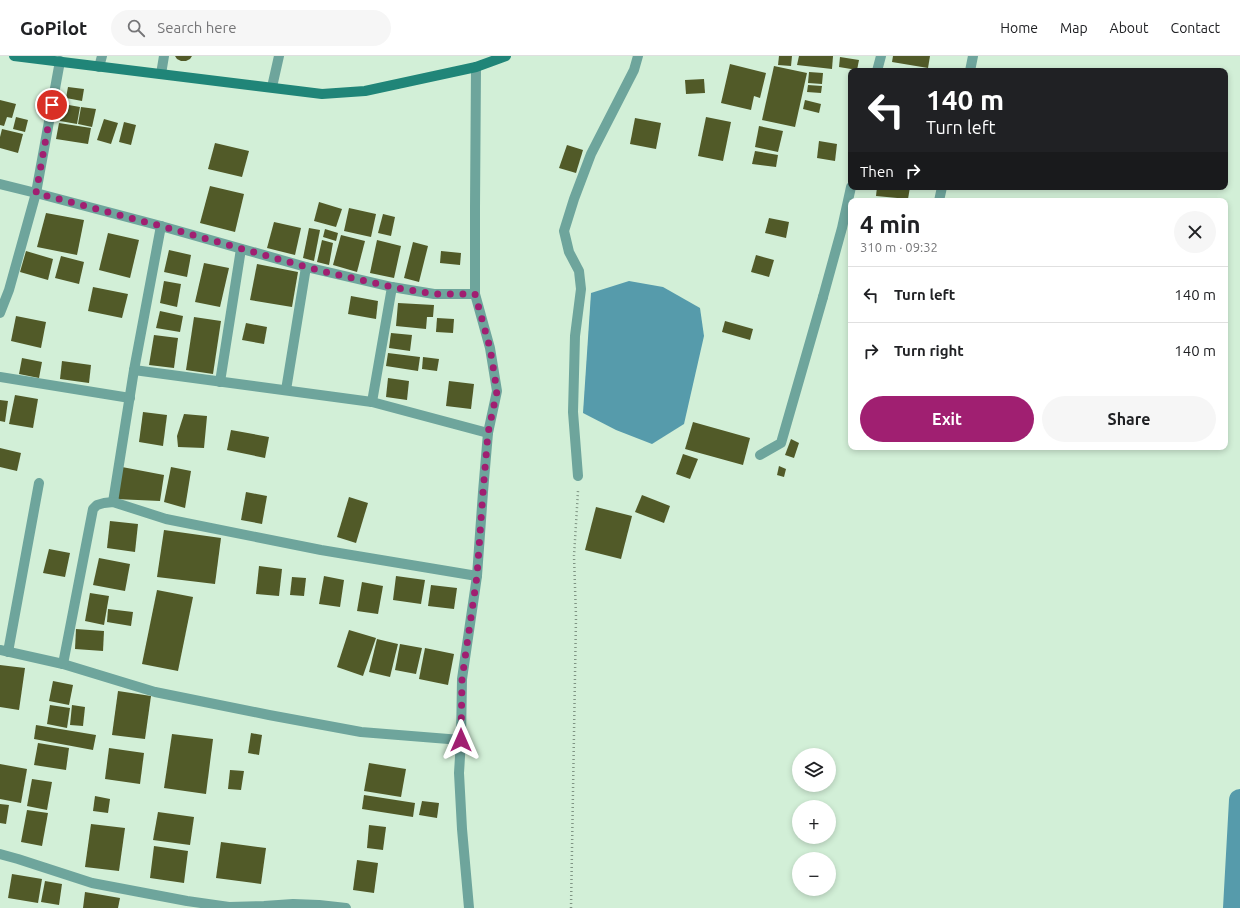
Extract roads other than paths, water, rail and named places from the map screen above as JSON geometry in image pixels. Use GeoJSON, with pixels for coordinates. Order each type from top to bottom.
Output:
{"type":"FeatureCollection","features":[{"type":"Feature","properties":{"kind":"main road"},"geometry":{"type":"LineString","coordinates":[[14,56],[322,94],[365,91],[476,67],[506,56]]}},
{"type":"Feature","properties":{"kind":"street"},"geometry":{"type":"LineString","coordinates":[[99,67],[102,56]]}},
{"type":"Feature","properties":{"kind":"street"},"geometry":{"type":"LineString","coordinates":[[161,74],[164,56]]}},
{"type":"Feature","properties":{"kind":"street"},"geometry":{"type":"LineString","coordinates":[[272,87],[279,56]]}},
{"type":"Feature","properties":{"kind":"street"},"geometry":{"type":"LineString","coordinates":[[578,476],[573,412],[575,336],[581,289],[579,271],[569,252],[564,231],[574,199],[592,154],[634,70],[638,56]]}},
{"type":"Feature","properties":{"kind":"street"},"geometry":{"type":"LineString","coordinates":[[878,68],[881,56]]}},
{"type":"Feature","properties":{"kind":"street"},"geometry":{"type":"LineString","coordinates":[[971,68],[973,56]]}},
{"type":"Feature","properties":{"kind":"street"},"geometry":{"type":"LineString","coordinates":[[0,312],[9,290],[36,193],[60,61]]}},
{"type":"Feature","properties":{"kind":"street"},"geometry":{"type":"LineString","coordinates":[[469,908],[459,773],[462,679],[477,576],[488,433],[497,391],[490,348],[475,294],[476,67]]}},
{"type":"Feature","properties":{"kind":"street"},"geometry":{"type":"LineString","coordinates":[[0,184],[161,226],[306,267],[392,287],[434,294],[475,294]]}},
{"type":"Feature","properties":{"kind":"street"},"geometry":{"type":"LineString","coordinates":[[760,455],[781,443],[842,228],[848,201]]}},
{"type":"Feature","properties":{"kind":"street"},"geometry":{"type":"LineString","coordinates":[[114,502],[134,370],[161,226]]}},
{"type":"Feature","properties":{"kind":"street"},"geometry":{"type":"LineString","coordinates":[[220,382],[241,249]]}},
{"type":"Feature","properties":{"kind":"street"},"geometry":{"type":"LineString","coordinates":[[286,390],[306,267]]}},
{"type":"Feature","properties":{"kind":"street"},"geometry":{"type":"LineString","coordinates":[[372,402],[392,287]]}},
{"type":"Feature","properties":{"kind":"street"},"geometry":{"type":"LineString","coordinates":[[134,370],[372,402],[488,433]]}},
{"type":"Feature","properties":{"kind":"street"},"geometry":{"type":"LineString","coordinates":[[0,377],[130,398]]}},
{"type":"Feature","properties":{"kind":"street"},"geometry":{"type":"LineString","coordinates":[[39,483],[4,651],[63,664],[155,692],[269,715],[361,732],[461,740]]}},
{"type":"Feature","properties":{"kind":"street"},"geometry":{"type":"LineString","coordinates":[[63,664],[93,509],[97,505],[104,503],[114,502],[166,519],[321,550],[477,576]]}},
{"type":"Feature","properties":{"kind":"street"},"geometry":{"type":"LineString","coordinates":[[0,854],[92,883],[187,901],[229,907],[319,904],[346,908]]}},
{"type":"Feature","properties":{"kind":"water"},"geometry":{"type":"Polygon","coordinates":[[[629,281],[663,287],[700,308],[704,336],[684,424],[652,444],[616,430],[583,413],[591,293],[629,281]]]}},
{"type":"Feature","properties":{"kind":"waterway"},"geometry":{"type":"LineString","coordinates":[[1234,908],[1240,800]]}}]}
